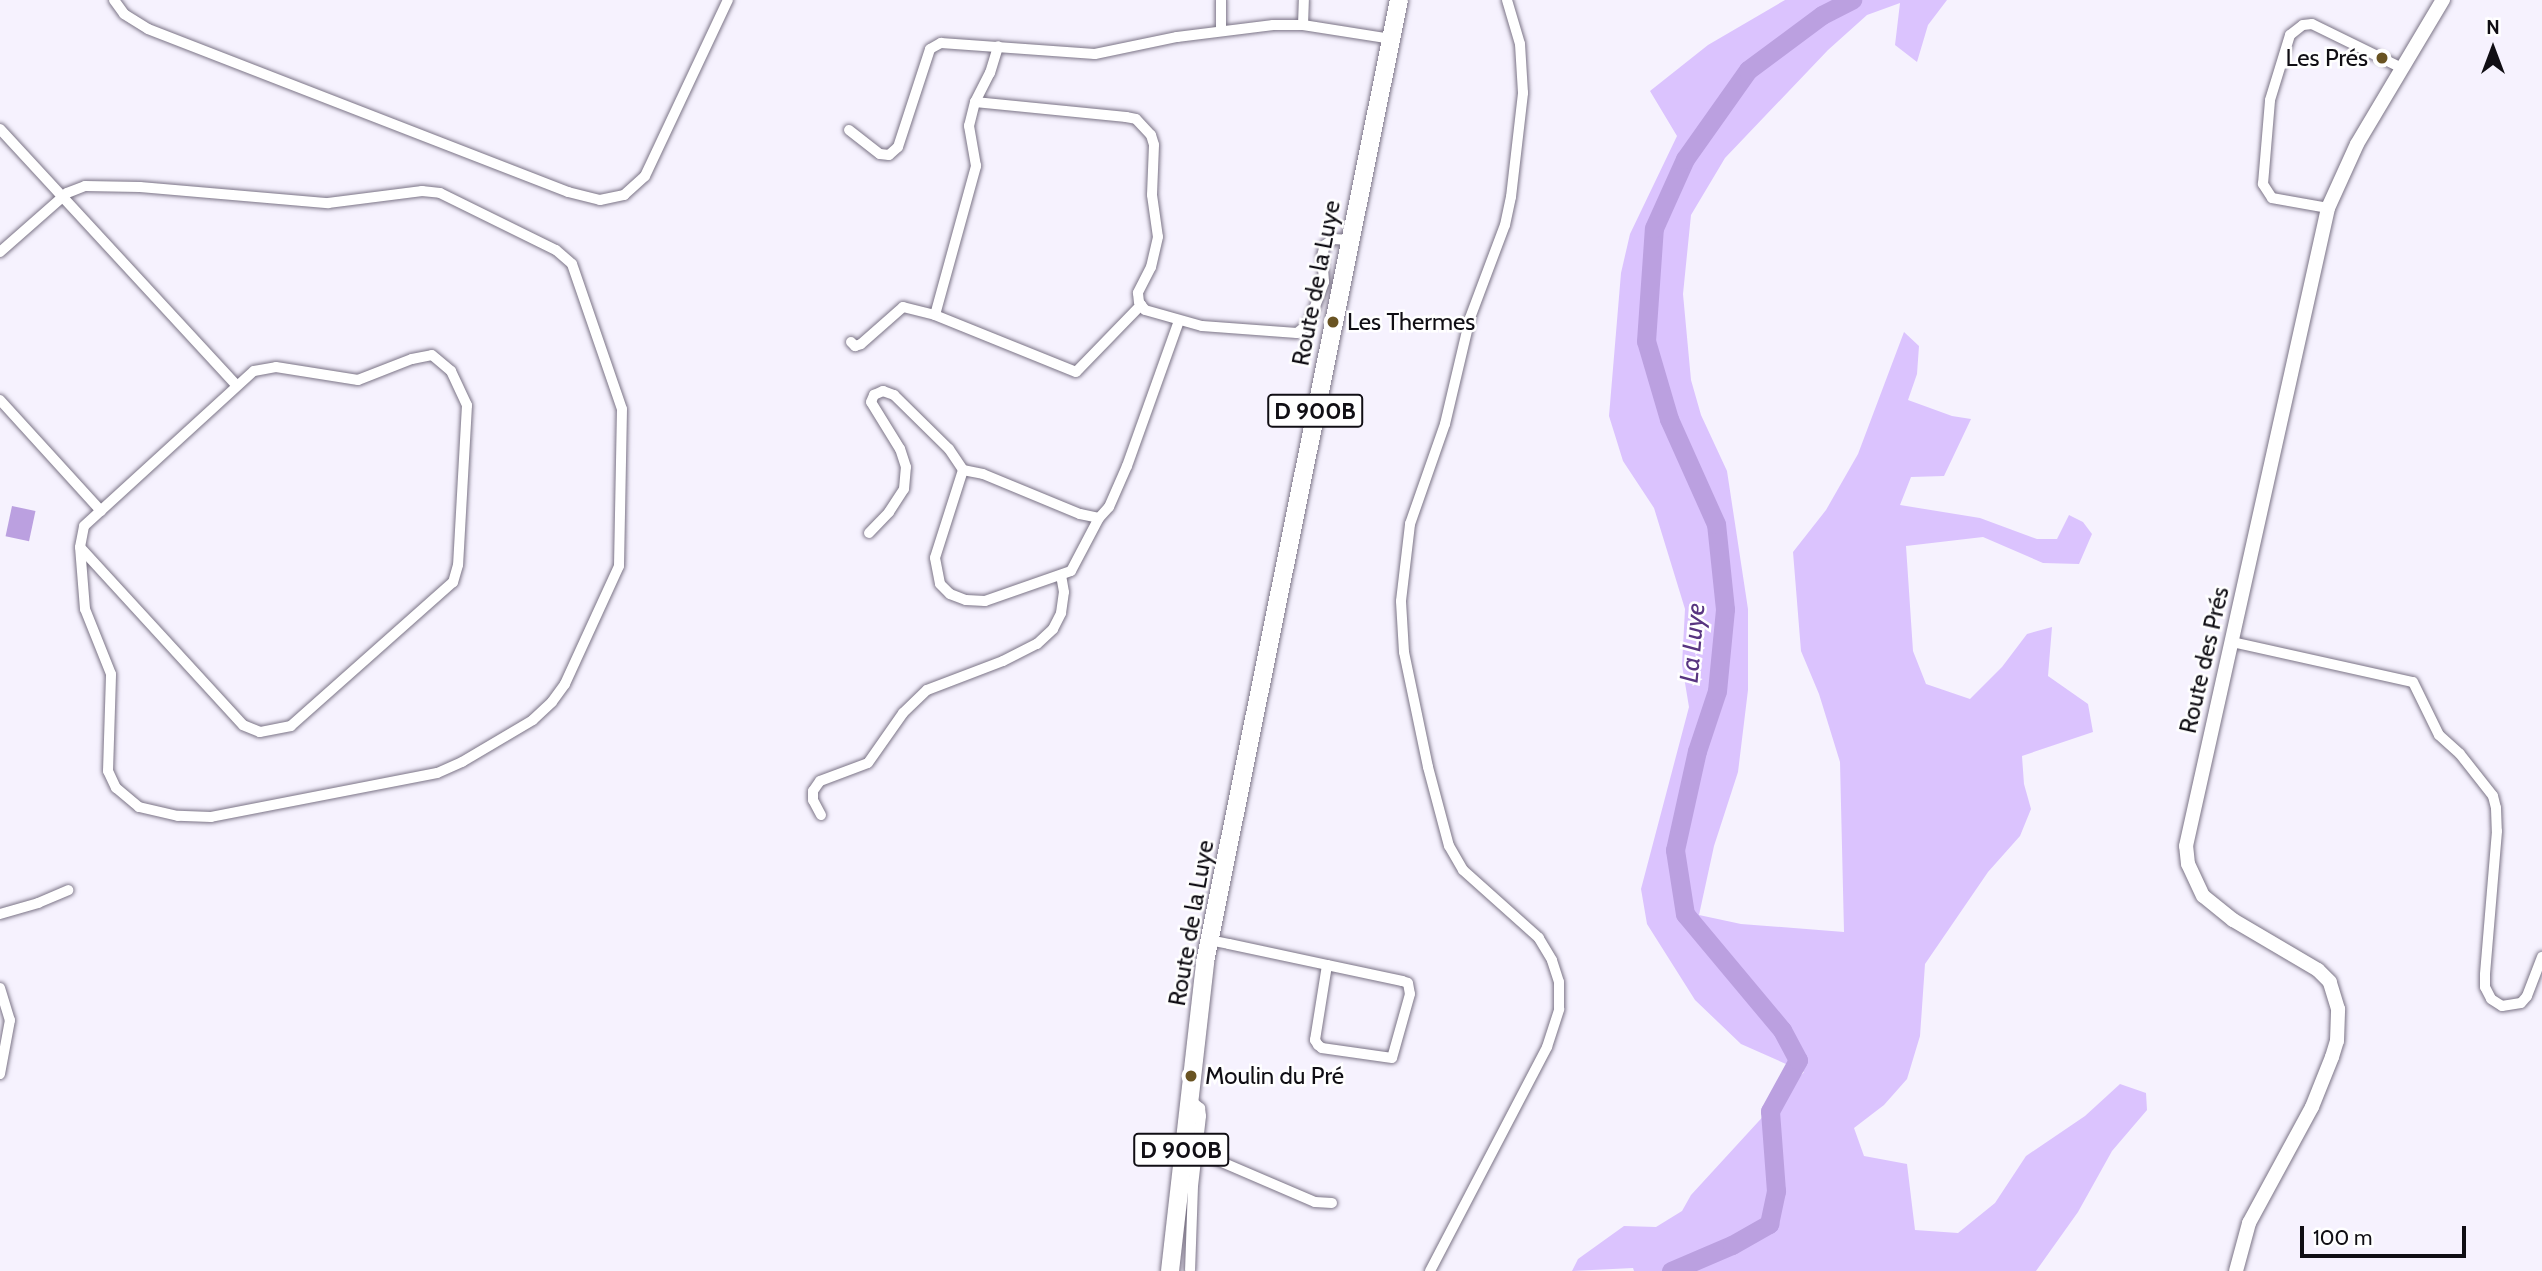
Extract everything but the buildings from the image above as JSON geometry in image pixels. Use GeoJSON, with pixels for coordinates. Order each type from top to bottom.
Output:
{"type":"FeatureCollection","features":[{"type":"Feature","properties":{"kind":"main road","name":"Route de la Luye"},"geometry":{"type":"LineString","coordinates":[[1170,1271],[1188,1098],[1233,823],[1399,0]]}},
{"type":"Feature","properties":{"kind":"street"},"geometry":{"type":"LineString","coordinates":[[114,0],[124,14],[148,29],[568,192],[600,200],[624,195],[645,177],[729,0]]}},
{"type":"Feature","properties":{"kind":"street"},"geometry":{"type":"LineString","coordinates":[[1221,0],[1221,31]]}},
{"type":"Feature","properties":{"kind":"street"},"geometry":{"type":"LineString","coordinates":[[1303,25],[1304,0]]}},
{"type":"Feature","properties":{"kind":"street"},"geometry":{"type":"LineString","coordinates":[[1430,1271],[1546,1047],[1559,1009],[1559,982],[1552,960],[1539,938],[1463,870],[1449,846],[1430,778],[1404,652],[1401,601],[1410,524],[1445,424],[1470,318],[1505,225],[1511,197],[1522,93],[1520,44],[1507,0]]}},
{"type":"Feature","properties":{"kind":"street","name":"Route des Prés"},"geometry":{"type":"LineString","coordinates":[[2236,1271],[2249,1223],[2312,1107],[2328,1068],[2339,1025],[2338,1009],[2330,982],[2302,959],[2216,909],[2194,882],[2188,864],[2189,829],[2328,208],[2357,144],[2443,0]]}},
{"type":"Feature","properties":{"kind":"street"},"geometry":{"type":"LineString","coordinates":[[2328,208],[2272,198],[2263,184],[2270,100],[2290,35],[2304,25],[2312,24],[2402,68]]}},
{"type":"Feature","properties":{"kind":"street"},"geometry":{"type":"LineString","coordinates":[[849,130],[880,154],[890,155],[898,147],[930,49],[941,43],[1095,54],[1177,37],[1303,25],[1391,39]]}},
{"type":"Feature","properties":{"kind":"street"},"geometry":{"type":"LineString","coordinates":[[935,315],[976,166],[970,126],[975,102],[990,73],[998,46]]}},
{"type":"Feature","properties":{"kind":"street"},"geometry":{"type":"LineString","coordinates":[[975,102],[1126,117],[1136,119],[1151,135],[1154,145],[1152,195],[1158,237],[1151,267],[1138,293],[1145,310],[1179,321],[1287,334],[1304,329],[1324,282],[1322,250],[1334,239],[1349,240]]}},
{"type":"Feature","properties":{"kind":"street"},"geometry":{"type":"LineString","coordinates":[[0,129],[236,385]]}},
{"type":"Feature","properties":{"kind":"street"},"geometry":{"type":"LineString","coordinates":[[0,252],[75,188],[97,185],[328,203],[422,191],[440,193],[556,250],[572,264],[624,418],[619,566],[565,684],[552,702],[533,720],[462,762],[437,773],[211,817],[178,816],[139,807],[116,788],[108,771],[111,674],[85,608],[80,547],[82,529],[254,371],[267,367],[358,380],[432,355],[446,366],[463,392],[467,405],[458,565],[448,590],[299,722],[283,729],[260,732],[243,725],[80,547]]}},
{"type":"Feature","properties":{"kind":"street"},"geometry":{"type":"LineString","coordinates":[[851,342],[855,346],[861,344],[903,307],[935,315],[1023,353],[1076,372],[1142,305]]}},
{"type":"Feature","properties":{"kind":"street"},"geometry":{"type":"LineString","coordinates":[[963,470],[934,558],[940,584],[950,594],[966,600],[985,601],[1070,571],[1099,518],[1109,506],[1127,466],[1179,321]]}},
{"type":"Feature","properties":{"kind":"street"},"geometry":{"type":"LineString","coordinates":[[869,533],[889,512],[904,489],[906,467],[901,449],[871,402],[874,395],[883,391],[894,395],[949,449],[963,470],[983,474],[1080,514],[1099,518]]}},
{"type":"Feature","properties":{"kind":"street"},"geometry":{"type":"LineString","coordinates":[[0,400],[101,511]]}},
{"type":"Feature","properties":{"kind":"street"},"geometry":{"type":"LineString","coordinates":[[821,815],[813,800],[813,791],[820,781],[868,763],[876,757],[903,713],[927,690],[1003,661],[1037,644],[1053,629],[1060,613],[1064,592],[1061,575]]}},
{"type":"Feature","properties":{"kind":"street"},"geometry":{"type":"LineString","coordinates":[[2232,642],[2413,682],[2439,735],[2460,754],[2493,796],[2496,808],[2497,831],[2485,975],[2485,987],[2491,999],[2502,1006],[2521,1003],[2542,957]]}},
{"type":"Feature","properties":{"kind":"street"},"geometry":{"type":"LineString","coordinates":[[0,914],[38,903],[68,890]]}},
{"type":"Feature","properties":{"kind":"street"},"geometry":{"type":"LineString","coordinates":[[1215,941],[1327,965],[1408,983],[1410,994],[1392,1058],[1322,1048],[1318,1045],[1315,1040],[1327,965]]}},
{"type":"Feature","properties":{"kind":"street"},"geometry":{"type":"LineString","coordinates":[[0,988],[10,1020],[0,1074]]}},
{"type":"Feature","properties":{"kind":"street"},"geometry":{"type":"LineString","coordinates":[[1188,1098],[1200,1108],[1190,1270]]}},
{"type":"Feature","properties":{"kind":"street"},"geometry":{"type":"LineString","coordinates":[[1196,1151],[1315,1202],[1332,1203]]}},
{"type":"Feature","properties":{"kind":"shaded area"},"geometry":{"type":"Polygon","coordinates":[[[1785,0],[1947,0],[1928,25],[1917,62],[1895,45],[1900,3],[1867,15],[1828,50],[1725,158],[1691,215],[1683,294],[1691,380],[1701,415],[1727,471],[1748,609],[1748,690],[1738,772],[1714,846],[1699,915],[1741,924],[1844,932],[1840,762],[1819,694],[1801,651],[1793,552],[1826,510],[1858,454],[1904,332],[1919,346],[1917,374],[1908,400],[1952,416],[1971,419],[1944,476],[1911,477],[1900,505],[1980,518],[2037,539],[2057,539],[2069,515],[2083,522],[2092,534],[2079,564],[2043,563],[1983,537],[1906,546],[1913,651],[1926,684],[1970,699],[2002,667],[2027,634],[2052,627],[2048,676],[2088,704],[2093,732],[2022,756],[2024,784],[2031,809],[2020,836],[1988,872],[1925,964],[1920,1036],[1907,1079],[1884,1105],[1854,1128],[1864,1156],[1907,1164],[1915,1230],[1958,1233],[1995,1203],[2026,1156],[2085,1116],[2120,1084],[2146,1093],[2147,1110],[2112,1151],[2078,1212],[2036,1271],[1634,1271],[1633,1268],[1572,1271],[1578,1259],[1624,1226],[1656,1227],[1682,1211],[1691,1195],[1804,1072],[1741,1044],[1695,1000],[1647,924],[1641,889],[1689,707],[1682,665],[1685,609],[1654,508],[1623,461],[1609,416],[1621,273],[1630,234],[1677,136],[1650,91],[1708,45],[1785,0]]]}},
{"type":"Feature","properties":{"kind":"shaded area"},"geometry":{"type":"Polygon","coordinates":[[[12,506],[35,511],[29,541],[6,536],[12,506]]]}},
{"type":"Feature","properties":{"kind":"waterway","name":"La Luye"},"geometry":{"type":"LineString","coordinates":[[1671,1271],[1732,1245],[1769,1224],[1776,1191],[1770,1111],[1798,1060],[1782,1030],[1685,914],[1675,850],[1697,751],[1717,691],[1725,609],[1716,524],[1669,419],[1646,341],[1654,228],[1685,159],[1748,70],[1822,15],[1852,0]]}},
{"type":"Feature","properties":{"kind":"place","name":"Les Prés"},"geometry":{"type":"Point","coordinates":[2382,58]}},
{"type":"Feature","properties":{"kind":"place","name":"Les Thermes"},"geometry":{"type":"Point","coordinates":[1333,322]}},
{"type":"Feature","properties":{"kind":"place","name":"Moulin du Pré"},"geometry":{"type":"Point","coordinates":[1191,1076]}}]}
